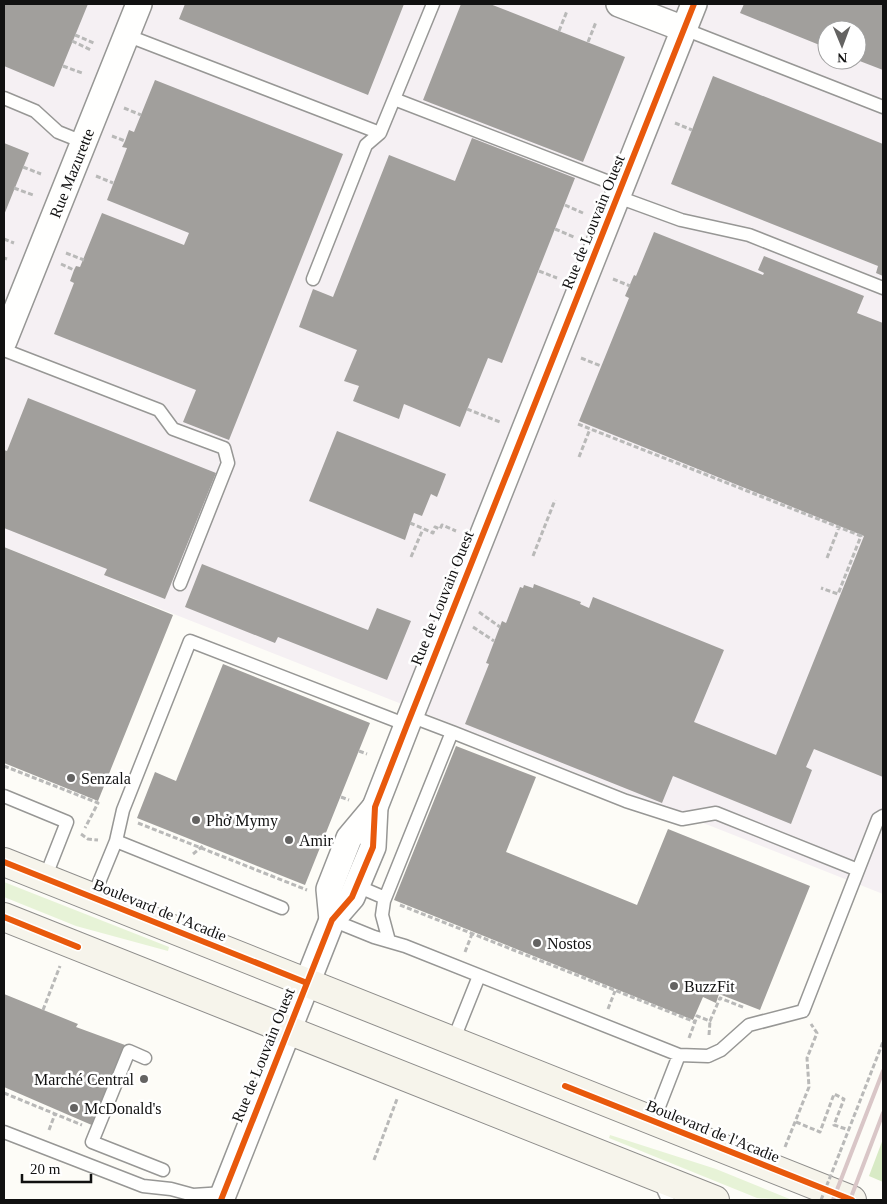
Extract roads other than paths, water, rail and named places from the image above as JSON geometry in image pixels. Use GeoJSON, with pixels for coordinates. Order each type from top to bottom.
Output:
{"type":"FeatureCollection","features":[{"type":"Feature","properties":{"kind":"main road","name":"Boulevard de l'Acadie"},"geometry":{"type":"LineString","coordinates":[[4,862],[852,1200]]}},
{"type":"Feature","properties":{"kind":"main road"},"geometry":{"type":"LineString","coordinates":[[4,917],[288,1030],[663,1189],[715,1200]]}},
{"type":"Feature","properties":{"kind":"street","name":"Rue Mazurette"},"geometry":{"type":"LineString","coordinates":[[4,341],[139,4]]}},
{"type":"Feature","properties":{"kind":"street"},"geometry":{"type":"LineString","coordinates":[[619,4],[684,29]]}},
{"type":"Feature","properties":{"kind":"street","name":"Rue de Louvain Ouest"},"geometry":{"type":"LineString","coordinates":[[223,1197],[332,920],[352,898],[373,847],[375,807],[694,4]]}},
{"type":"Feature","properties":{"kind":"street","name":"Rue de Louvain Ouest"},"geometry":{"type":"LineString","coordinates":[[332,920],[329,889],[349,838],[375,807]]}},
{"type":"Feature","properties":{"kind":"lane"},"geometry":{"type":"LineString","coordinates":[[313,278],[366,145],[380,133],[433,4]]}},
{"type":"Feature","properties":{"kind":"lane"},"geometry":{"type":"LineString","coordinates":[[684,29],[883,107]]}},
{"type":"Feature","properties":{"kind":"lane"},"geometry":{"type":"LineString","coordinates":[[126,35],[380,133]]}},
{"type":"Feature","properties":{"kind":"lane"},"geometry":{"type":"LineString","coordinates":[[4,98],[35,111],[58,132],[83,142]]}},
{"type":"Feature","properties":{"kind":"lane"},"geometry":{"type":"LineString","coordinates":[[394,99],[620,192],[681,220],[749,235],[883,288]]}},
{"type":"Feature","properties":{"kind":"lane"},"geometry":{"type":"LineString","coordinates":[[4,350],[159,410],[173,429],[224,448],[228,464],[180,584]]}},
{"type":"Feature","properties":{"kind":"lane"},"geometry":{"type":"LineString","coordinates":[[93,897],[116,841],[123,810],[190,641],[409,720],[452,732],[626,801],[682,819],[716,813],[858,870]]}},
{"type":"Feature","properties":{"kind":"lane"},"geometry":{"type":"LineString","coordinates":[[389,941],[382,915],[452,732]]}},
{"type":"Feature","properties":{"kind":"lane"},"geometry":{"type":"LineString","coordinates":[[4,796],[67,822],[44,878]]}},
{"type":"Feature","properties":{"kind":"lane"},"geometry":{"type":"LineString","coordinates":[[332,920],[679,1054],[708,1056],[715,1053],[748,1025],[803,1011],[878,819],[883,816]]}},
{"type":"Feature","properties":{"kind":"lane"},"geometry":{"type":"LineString","coordinates":[[116,841],[282,908]]}},
{"type":"Feature","properties":{"kind":"lane"},"geometry":{"type":"LineString","coordinates":[[357,886],[389,900]]}},
{"type":"Feature","properties":{"kind":"lane"},"geometry":{"type":"LineString","coordinates":[[453,1041],[479,976]]}},
{"type":"Feature","properties":{"kind":"lane"},"geometry":{"type":"LineString","coordinates":[[145,1058],[129,1051],[92,1142],[163,1170]]}},
{"type":"Feature","properties":{"kind":"lane"},"geometry":{"type":"LineString","coordinates":[[653,1122],[679,1054]]}},
{"type":"Feature","properties":{"kind":"lane"},"geometry":{"type":"LineString","coordinates":[[4,1132],[143,1186],[193,1195],[223,1197]]}},
{"type":"Feature","properties":{"kind":"railway"},"geometry":{"type":"LineString","coordinates":[[833,1200],[883,1071]]}},
{"type":"Feature","properties":{"kind":"railway"},"geometry":{"type":"LineString","coordinates":[[850,1200],[883,1113]]}},
{"type":"Feature","properties":{"kind":"place","name":"Senzala"},"geometry":{"type":"Point","coordinates":[71,778]}},
{"type":"Feature","properties":{"kind":"place","name":"Phở Mymy"},"geometry":{"type":"Point","coordinates":[196,820]}},
{"type":"Feature","properties":{"kind":"place","name":"Amir"},"geometry":{"type":"Point","coordinates":[289,840]}},
{"type":"Feature","properties":{"kind":"place","name":"Nostos"},"geometry":{"type":"Point","coordinates":[537,943]}},
{"type":"Feature","properties":{"kind":"place","name":"BuzzFit"},"geometry":{"type":"Point","coordinates":[674,986]}},
{"type":"Feature","properties":{"kind":"place","name":"Marché Central"},"geometry":{"type":"Point","coordinates":[144,1079]}},
{"type":"Feature","properties":{"kind":"place","name":"McDonald's"},"geometry":{"type":"Point","coordinates":[74,1108]}}]}
